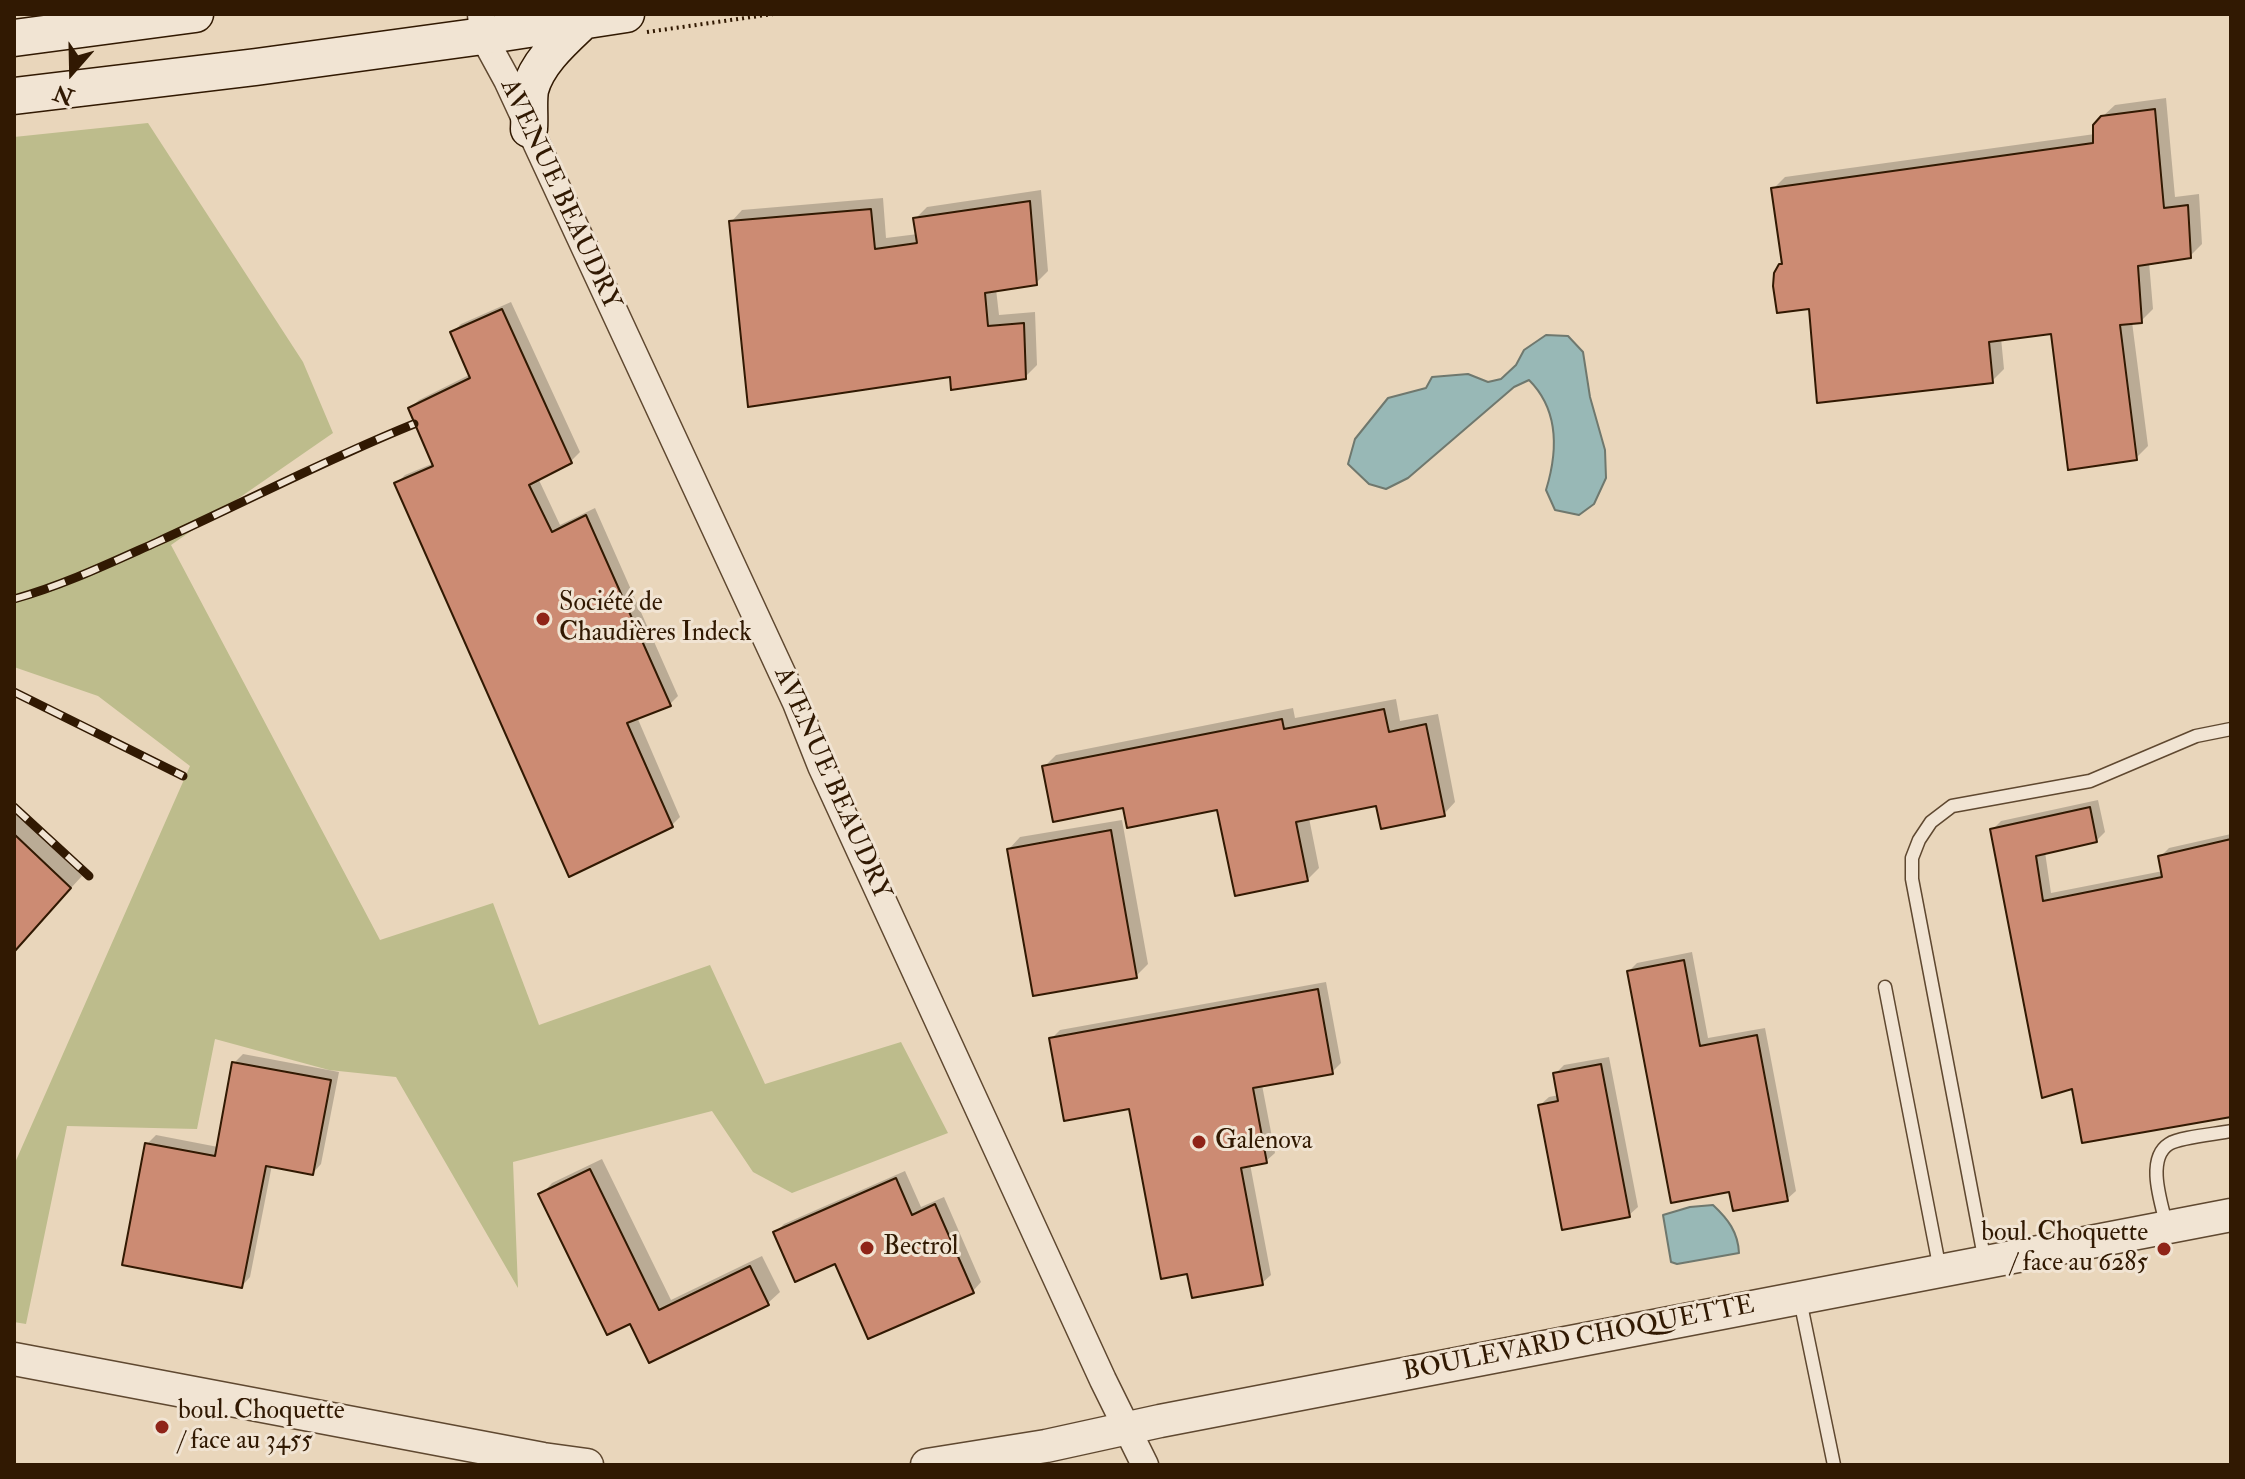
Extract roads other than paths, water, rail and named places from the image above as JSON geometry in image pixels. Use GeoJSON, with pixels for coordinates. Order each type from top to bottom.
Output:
{"type":"FeatureCollection","features":[{"type":"Feature","properties":{"kind":"main road"},"geometry":{"type":"LineString","coordinates":[[14,38],[195,14]]}},
{"type":"Feature","properties":{"kind":"main road"},"geometry":{"type":"LineString","coordinates":[[14,96],[256,67],[482,25],[584,20],[626,14]]}},
{"type":"Feature","properties":{"kind":"main road"},"geometry":{"type":"LineString","coordinates":[[529,129],[530,90],[552,49],[584,20]]}},
{"type":"Feature","properties":{"kind":"street","name":"AVENUE BEAUDRY"},"geometry":{"type":"LineString","coordinates":[[482,25],[796,703],[834,795],[1103,1380],[1145,1465]]}},
{"type":"Feature","properties":{"kind":"street","name":"BOULEVARD CHOQUETTE"},"geometry":{"type":"LineString","coordinates":[[927,1465],[1046,1446],[2231,1215]]}},
{"type":"Feature","properties":{"kind":"street"},"geometry":{"type":"LineString","coordinates":[[14,1359],[587,1465]]}},
{"type":"Feature","properties":{"kind":"lane"},"geometry":{"type":"LineString","coordinates":[[1985,1262],[1912,879],[1912,858],[1919,840],[1931,822],[1952,806],[2090,781],[2196,736],[2231,729]]}},
{"type":"Feature","properties":{"kind":"lane"},"geometry":{"type":"LineString","coordinates":[[1885,987],[1940,1270]]}},
{"type":"Feature","properties":{"kind":"lane"},"geometry":{"type":"LineString","coordinates":[[2167,1227],[2156,1178],[2156,1164],[2162,1149],[2171,1142],[2231,1131]]}},
{"type":"Feature","properties":{"kind":"lane"},"geometry":{"type":"LineString","coordinates":[[1800,1297],[1834,1465]]}},
{"type":"Feature","properties":{"kind":"water"},"geometry":{"type":"Polygon","coordinates":[[[1546,335],[1568,336],[1583,352],[1590,397],[1605,450],[1606,478],[1594,504],[1579,515],[1555,510],[1546,490],[1553,461],[1551,418],[1546,404],[1529,380],[1514,387],[1408,478],[1386,489],[1369,484],[1348,464],[1355,439],[1388,398],[1426,388],[1432,377],[1468,374],[1488,382],[1501,379],[1516,365],[1524,350],[1546,335]]]}},
{"type":"Feature","properties":{"kind":"water"},"geometry":{"type":"Polygon","coordinates":[[[1713,1205],[1731,1226],[1739,1253],[1677,1264],[1671,1262],[1663,1215],[1690,1207],[1713,1205]]]}},
{"type":"Feature","properties":{"kind":"railway"},"geometry":{"type":"LineString","coordinates":[[14,599],[104,566],[414,424]]}},
{"type":"Feature","properties":{"kind":"railway"},"geometry":{"type":"LineString","coordinates":[[14,692],[183,776]]}},
{"type":"Feature","properties":{"kind":"railway"},"geometry":{"type":"LineString","coordinates":[[14,807],[89,876]]}},
{"type":"Feature","properties":{"kind":"place","name":"Société de Chaudières Indeck"},"geometry":{"type":"Point","coordinates":[543,619]}},
{"type":"Feature","properties":{"kind":"place","name":"Galenova"},"geometry":{"type":"Point","coordinates":[1199,1142]}},
{"type":"Feature","properties":{"kind":"place","name":"Bectrol"},"geometry":{"type":"Point","coordinates":[867,1248]}},
{"type":"Feature","properties":{"kind":"place","name":"boul. Choquette / face au 6285"},"geometry":{"type":"Point","coordinates":[2164,1249]}},
{"type":"Feature","properties":{"kind":"place","name":"boul. Choquette / face au 3455"},"geometry":{"type":"Point","coordinates":[162,1427]}}]}
